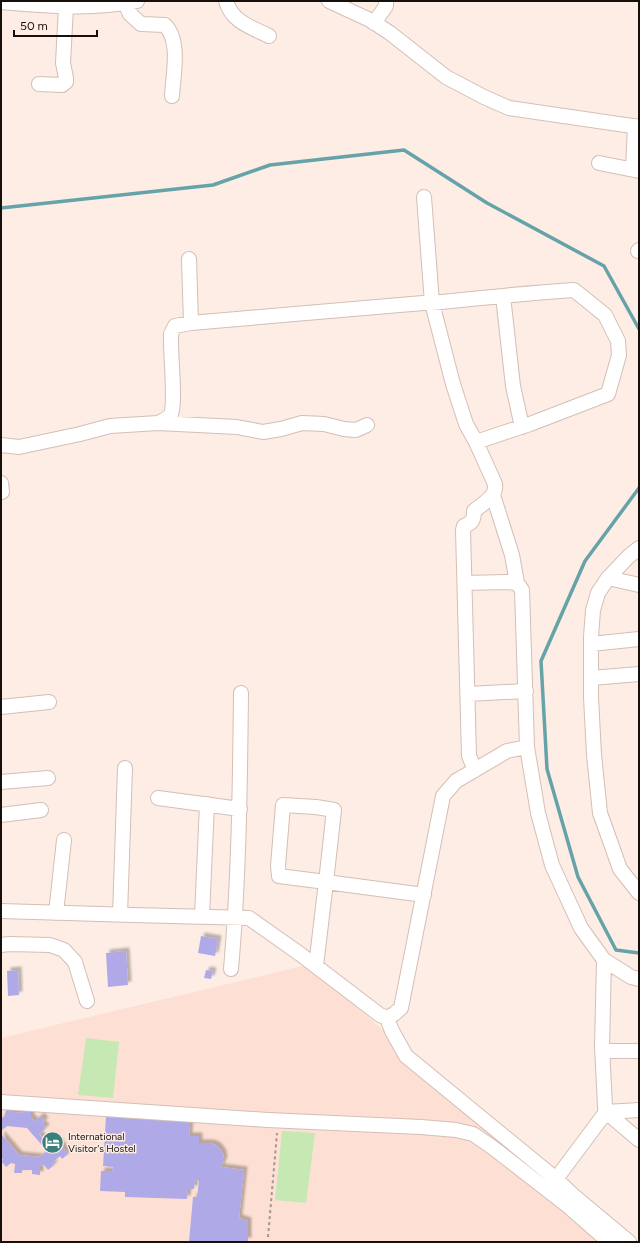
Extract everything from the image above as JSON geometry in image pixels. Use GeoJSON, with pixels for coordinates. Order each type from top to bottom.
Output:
{"type":"FeatureCollection","features":[{"type":"Feature","properties":{"kind":"street"},"geometry":{"type":"LineString","coordinates":[[226,1],[228,10],[236,19],[269,36]]}},
{"type":"Feature","properties":{"kind":"street"},"geometry":{"type":"LineString","coordinates":[[329,1],[376,20]]}},
{"type":"Feature","properties":{"kind":"street"},"geometry":{"type":"LineString","coordinates":[[345,1],[376,20],[390,33],[446,77],[509,108],[638,124],[636,170],[599,163]]}},
{"type":"Feature","properties":{"kind":"street"},"geometry":{"type":"LineString","coordinates":[[376,20],[386,6],[386,1]]}},
{"type":"Feature","properties":{"kind":"street"},"geometry":{"type":"LineString","coordinates":[[10,2],[66,7],[131,2],[130,14],[140,24],[165,25],[168,29],[175,46],[172,96]]}},
{"type":"Feature","properties":{"kind":"street"},"geometry":{"type":"LineString","coordinates":[[39,84],[62,85],[66,82],[63,63],[66,7]]}},
{"type":"Feature","properties":{"kind":"street"},"geometry":{"type":"LineString","coordinates":[[424,197],[432,303],[453,384],[466,424],[476,442],[495,484],[496,490],[493,495],[474,510],[474,519],[470,524],[464,526],[469,756],[475,770]]}},
{"type":"Feature","properties":{"kind":"street"},"geometry":{"type":"LineString","coordinates":[[189,259],[192,323]]}},
{"type":"Feature","properties":{"kind":"street"},"geometry":{"type":"LineString","coordinates":[[158,423],[171,414],[173,399],[171,334],[175,326],[192,323],[574,290],[605,315],[618,341],[619,354],[608,394],[522,427],[476,442]]}},
{"type":"Feature","properties":{"kind":"street"},"geometry":{"type":"LineString","coordinates":[[503,296],[513,386],[522,427]]}},
{"type":"Feature","properties":{"kind":"street"},"geometry":{"type":"LineString","coordinates":[[1,445],[19,447],[110,426],[158,423],[238,427],[263,432],[302,423],[324,424],[344,429],[356,430],[367,425]]}},
{"type":"Feature","properties":{"kind":"street"},"geometry":{"type":"LineString","coordinates":[[493,495],[512,555],[517,583],[522,590],[523,596],[527,747],[538,813],[552,865],[581,928],[604,960],[631,977],[639,979]]}},
{"type":"Feature","properties":{"kind":"street"},"geometry":{"type":"LineString","coordinates":[[639,548],[608,578],[598,593],[593,610],[591,644],[594,756],[600,812],[620,869],[639,894]]}},
{"type":"Feature","properties":{"kind":"street"},"geometry":{"type":"LineString","coordinates":[[608,578],[639,585]]}},
{"type":"Feature","properties":{"kind":"street"},"geometry":{"type":"LineString","coordinates":[[465,583],[517,583]]}},
{"type":"Feature","properties":{"kind":"street"},"geometry":{"type":"LineString","coordinates":[[591,644],[639,639]]}},
{"type":"Feature","properties":{"kind":"street"},"geometry":{"type":"LineString","coordinates":[[591,678],[639,674]]}},
{"type":"Feature","properties":{"kind":"street"},"geometry":{"type":"LineString","coordinates":[[468,694],[526,691]]}},
{"type":"Feature","properties":{"kind":"street"},"geometry":{"type":"LineString","coordinates":[[231,969],[240,809],[241,693]]}},
{"type":"Feature","properties":{"kind":"street"},"geometry":{"type":"LineString","coordinates":[[1,707],[49,702]]}},
{"type":"Feature","properties":{"kind":"street"},"geometry":{"type":"LineString","coordinates":[[387,1018],[401,1008],[443,796],[456,781],[507,751],[527,747]]}},
{"type":"Feature","properties":{"kind":"street"},"geometry":{"type":"LineString","coordinates":[[120,915],[125,768]]}},
{"type":"Feature","properties":{"kind":"street"},"geometry":{"type":"LineString","coordinates":[[1,782],[48,778]]}},
{"type":"Feature","properties":{"kind":"street"},"geometry":{"type":"LineString","coordinates":[[158,798],[240,809]]}},
{"type":"Feature","properties":{"kind":"street"},"geometry":{"type":"LineString","coordinates":[[202,916],[207,804]]}},
{"type":"Feature","properties":{"kind":"street"},"geometry":{"type":"LineString","coordinates":[[316,966],[326,882],[334,810],[316,806],[283,806],[278,866],[279,876],[326,882],[424,895]]}},
{"type":"Feature","properties":{"kind":"street"},"geometry":{"type":"LineString","coordinates":[[1,815],[40,810]]}},
{"type":"Feature","properties":{"kind":"street"},"geometry":{"type":"LineString","coordinates":[[56,913],[64,840]]}},
{"type":"Feature","properties":{"kind":"street"},"geometry":{"type":"LineString","coordinates":[[1,911],[249,918],[316,966],[380,1015],[387,1018],[392,1031],[406,1056],[556,1179],[575,1197],[629,1242]]}},
{"type":"Feature","properties":{"kind":"street"},"geometry":{"type":"LineString","coordinates":[[1,945],[50,945],[64,950],[74,962],[87,1001]]}},
{"type":"Feature","properties":{"kind":"street"},"geometry":{"type":"LineString","coordinates":[[604,960],[602,1047],[605,1107],[606,1112],[639,1140]]}},
{"type":"Feature","properties":{"kind":"street"},"geometry":{"type":"LineString","coordinates":[[602,1047],[607,1051],[639,1051]]}},
{"type":"Feature","properties":{"kind":"street"},"geometry":{"type":"LineString","coordinates":[[1,1102],[456,1130],[473,1134],[492,1147],[568,1206],[609,1242]]}},
{"type":"Feature","properties":{"kind":"street"},"geometry":{"type":"LineString","coordinates":[[556,1179],[606,1112],[639,1110]]}},
{"type":"Feature","properties":{"kind":"path"},"geometry":{"type":"LineString","coordinates":[[268,1238],[278,1120]]}},
{"type":"Feature","properties":{"kind":"shaded area"},"geometry":{"type":"Polygon","coordinates":[[[307,965],[631,1242],[1,1242],[1,1038],[307,965]]]}},
{"type":"Feature","properties":{"kind":"green space"},"geometry":{"type":"Polygon","coordinates":[[[86,1038],[119,1042],[113,1098],[78,1095],[86,1038]]]}},
{"type":"Feature","properties":{"kind":"green space"},"geometry":{"type":"Polygon","coordinates":[[[282,1131],[315,1133],[306,1203],[275,1200],[282,1131]]]}},
{"type":"Feature","properties":{"kind":"building"},"geometry":{"type":"Polygon","coordinates":[[[201,936],[218,939],[215,956],[198,953],[201,936]]]}},
{"type":"Feature","properties":{"kind":"building"},"geometry":{"type":"Polygon","coordinates":[[[126,951],[128,985],[108,987],[106,953],[126,951]]]}},
{"type":"Feature","properties":{"kind":"building"},"geometry":{"type":"Polygon","coordinates":[[[18,970],[19,995],[8,996],[7,971],[18,970]]]}},
{"type":"Feature","properties":{"kind":"building"},"geometry":{"type":"Polygon","coordinates":[[[206,970],[213,971],[211,979],[204,978],[206,970]]]}},
{"type":"Feature","properties":{"kind":"building","name":"International Visitor's Hostel"},"geometry":{"type":"Polygon","coordinates":[[[6,1109],[14,1110],[13,1112],[31,1112],[31,1118],[35,1121],[41,1116],[45,1121],[42,1123],[46,1128],[39,1134],[46,1142],[54,1136],[68,1154],[62,1159],[60,1156],[52,1163],[54,1165],[48,1170],[44,1165],[40,1166],[40,1175],[32,1174],[32,1170],[22,1170],[22,1173],[14,1173],[15,1164],[11,1163],[6,1167],[1,1161],[3,1160],[1,1157],[1,1134],[19,1155],[40,1157],[47,1151],[27,1128],[7,1126],[1,1131],[1,1118],[5,1116],[6,1109]]]}},
{"type":"Feature","properties":{"kind":"building"},"geometry":{"type":"Polygon","coordinates":[[[106,1117],[190,1122],[189,1136],[199,1136],[199,1143],[210,1143],[216,1145],[220,1149],[224,1160],[221,1167],[244,1170],[239,1218],[248,1221],[248,1241],[189,1242],[193,1197],[197,1197],[199,1181],[195,1180],[194,1189],[188,1189],[187,1199],[125,1197],[125,1192],[100,1191],[101,1171],[112,1171],[113,1167],[103,1166],[106,1117]]]}},
{"type":"Feature","properties":{"kind":"waterway"},"geometry":{"type":"LineString","coordinates":[[1,208],[213,185],[270,165],[404,150],[487,203],[604,266],[639,329]]}},
{"type":"Feature","properties":{"kind":"waterway"},"geometry":{"type":"LineString","coordinates":[[639,488],[585,561],[541,661],[547,769],[578,877],[616,950],[639,953]]}},
{"type":"Feature","properties":{"kind":"place","name":"International Visitor's Hostel"},"geometry":{"type":"Point","coordinates":[52,1142]}}]}
